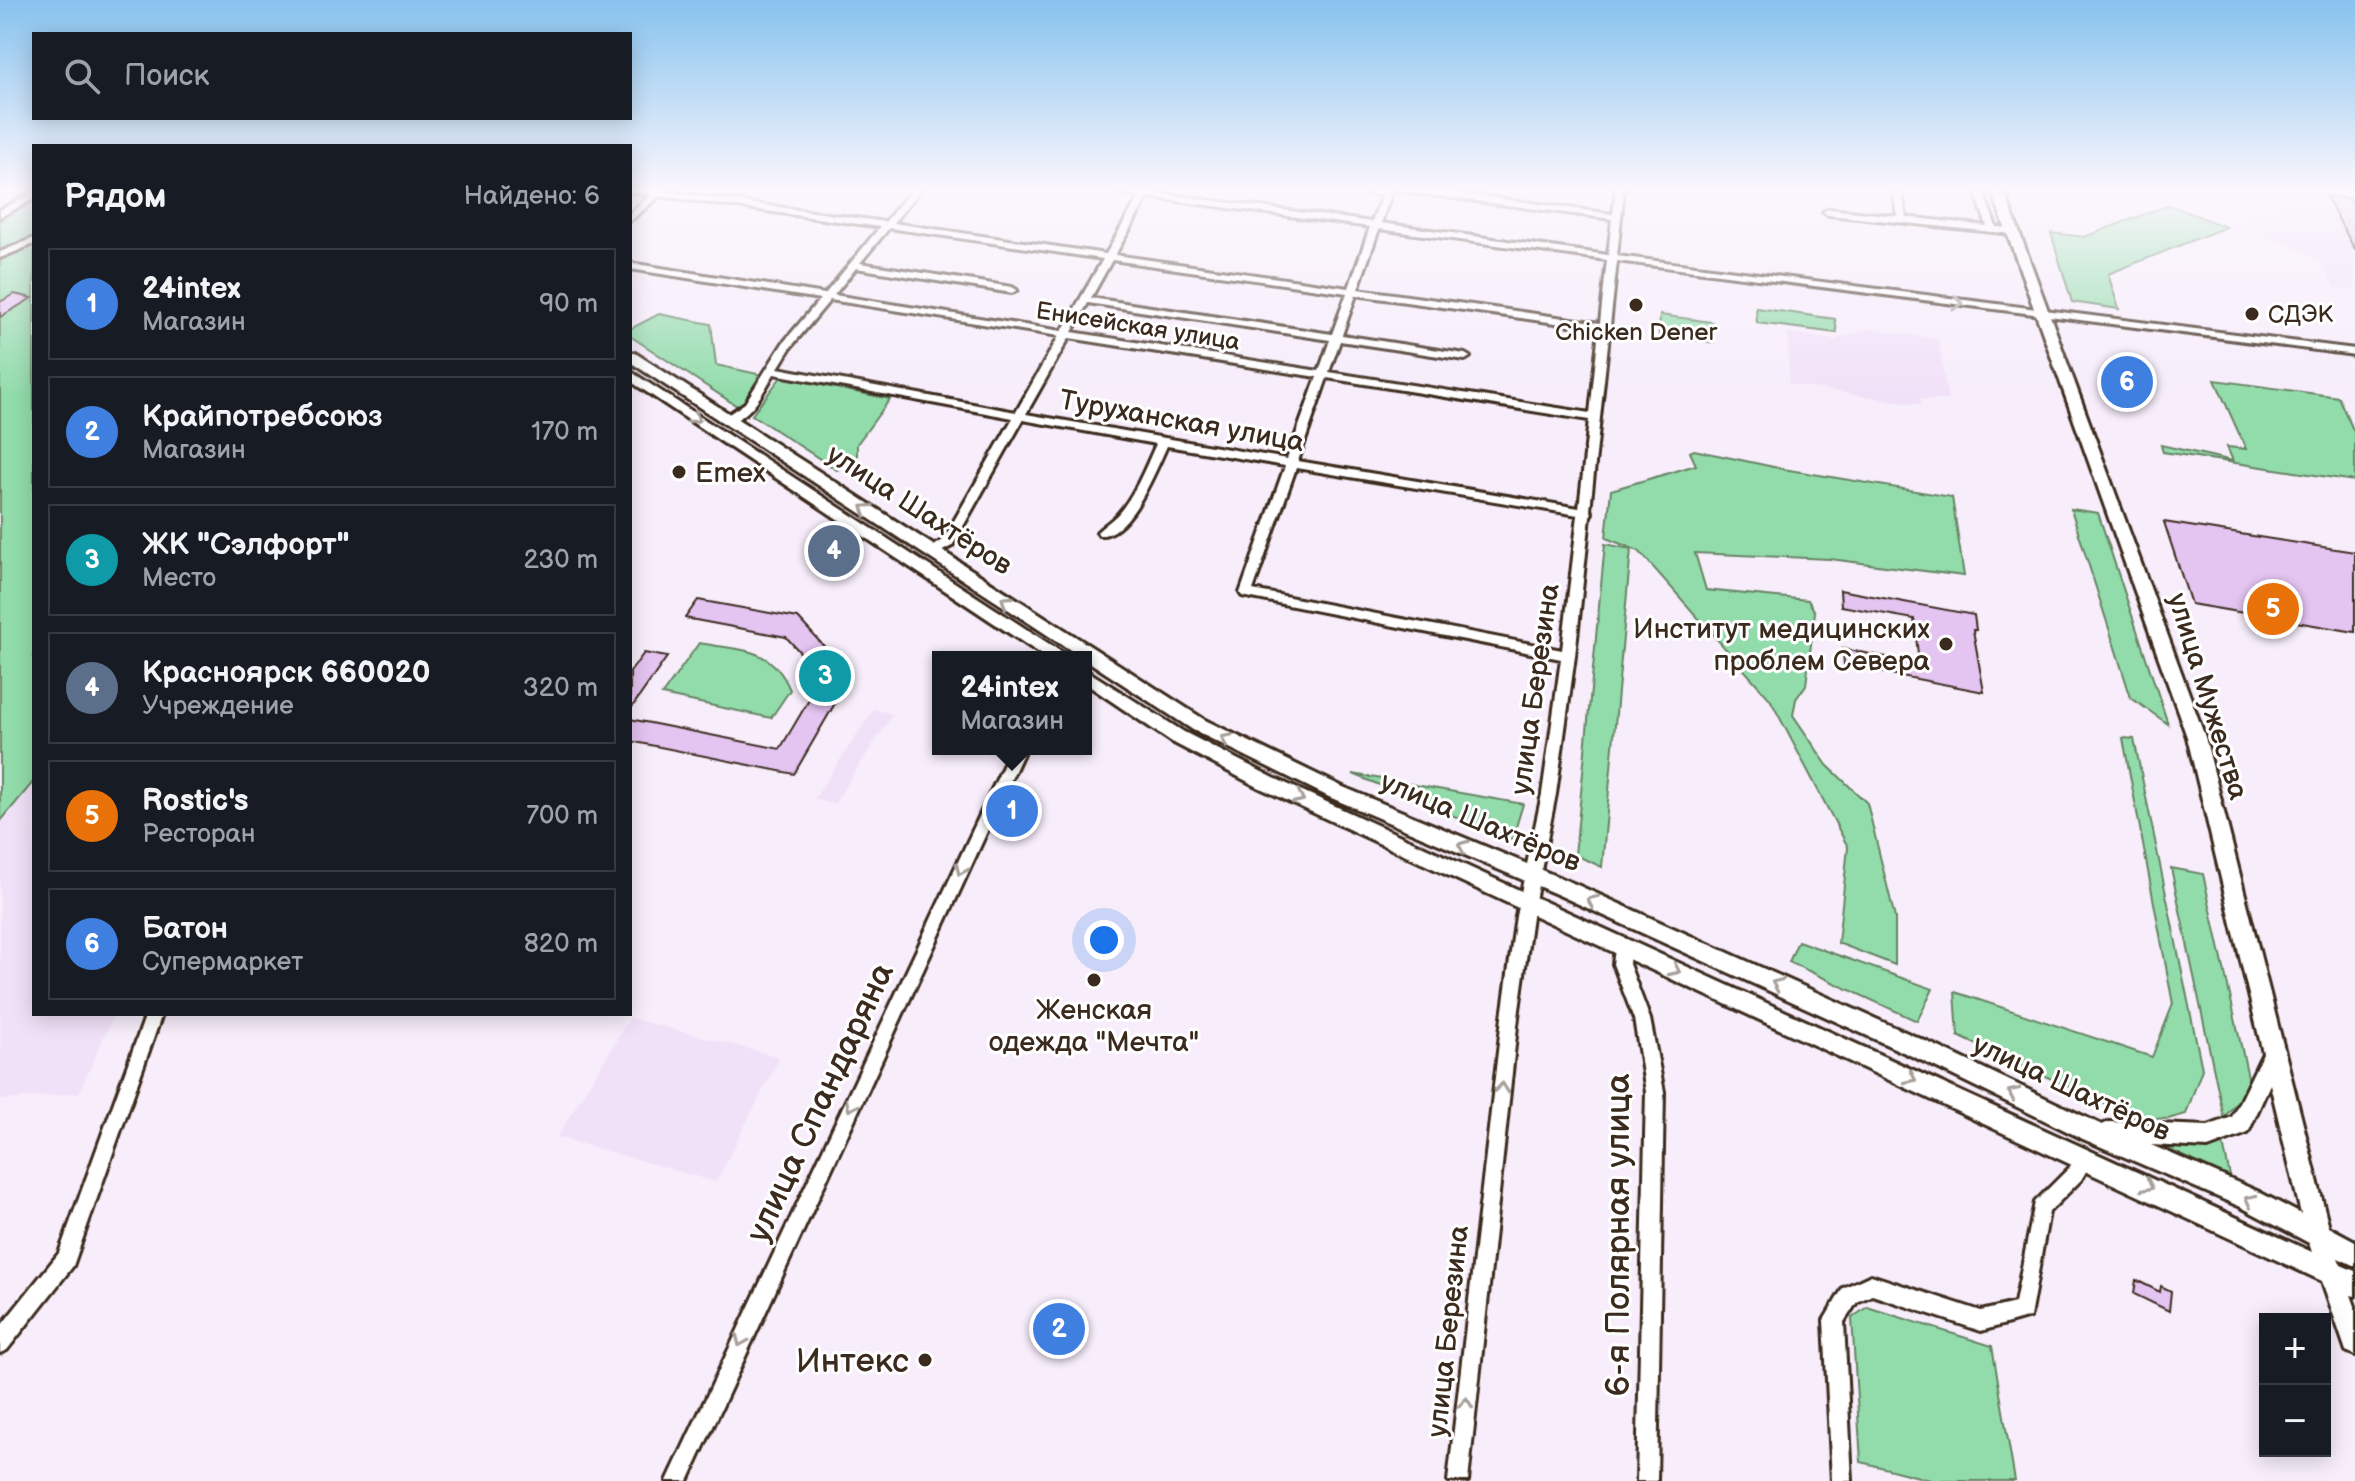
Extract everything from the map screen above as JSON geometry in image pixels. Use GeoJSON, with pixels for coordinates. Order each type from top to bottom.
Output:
{"type":"FeatureCollection","features":[{"type":"Feature","properties":{"kind":"main road","name":"улица Мужества"},"geometry":{"type":"LineString","coordinates":[[2023,257],[2196,737],[2319,1237],[2355,1342]]}},
{"type":"Feature","properties":{"kind":"main road","name":"улица Шахтёров"},"geometry":{"type":"LineString","coordinates":[[632,357],[1084,651]]}},
{"type":"Feature","properties":{"kind":"main road","name":"улица Шахтёров"},"geometry":{"type":"LineString","coordinates":[[632,376],[1048,651]]}},
{"type":"Feature","properties":{"kind":"main road","name":"улица Шахтёров"},"geometry":{"type":"LineString","coordinates":[[1092,656],[1199,725],[1336,792],[1535,877],[1935,1056],[2091,1131],[2249,1199],[2355,1254]]}},
{"type":"Feature","properties":{"kind":"main road","name":"улица Шахтёров"},"geometry":{"type":"LineString","coordinates":[[1092,680],[1178,737],[1267,783],[2355,1284]]}},
{"type":"Feature","properties":{"kind":"main road"},"geometry":{"type":"LineString","coordinates":[[2091,1131],[2208,1137],[2240,1125],[2274,1053]]}},
{"type":"Feature","properties":{"kind":"street"},"geometry":{"type":"LineString","coordinates":[[727,420],[749,405],[787,345],[862,257]]}},
{"type":"Feature","properties":{"kind":"street"},"geometry":{"type":"LineString","coordinates":[[931,552],[948,543],[1109,257]]}},
{"type":"Feature","properties":{"kind":"street"},"geometry":{"type":"LineString","coordinates":[[1118,257],[1606,327]]}},
{"type":"Feature","properties":{"kind":"street"},"geometry":{"type":"LineString","coordinates":[[1365,257],[1246,593],[1568,656]]}},
{"type":"Feature","properties":{"kind":"street"},"geometry":{"type":"LineString","coordinates":[[1605,257],[2355,352]]}},
{"type":"Feature","properties":{"kind":"street","name":"улица Березина"},"geometry":{"type":"LineString","coordinates":[[1458,1481],[1510,1017],[1527,903],[1535,877],[1568,656],[1612,258]]}},
{"type":"Feature","properties":{"kind":"street"},"geometry":{"type":"LineString","coordinates":[[1611,285],[1628,270],[1658,264]]}},
{"type":"Feature","properties":{"kind":"street"},"geometry":{"type":"LineString","coordinates":[[855,265],[1012,290]]}},
{"type":"Feature","properties":{"kind":"street","name":"Енисейская улица"},"geometry":{"type":"LineString","coordinates":[[632,266],[1593,417]]}},
{"type":"Feature","properties":{"kind":"street"},"geometry":{"type":"LineString","coordinates":[[1085,300],[1465,357]]}},
{"type":"Feature","properties":{"kind":"street","name":"Туруханская улица"},"geometry":{"type":"LineString","coordinates":[[771,370],[1163,442],[1586,513]]}},
{"type":"Feature","properties":{"kind":"street"},"geometry":{"type":"LineString","coordinates":[[1103,532],[1115,525],[1137,492],[1163,442]]}},
{"type":"Feature","properties":{"kind":"street","name":"улица Спандаряна"},"geometry":{"type":"LineString","coordinates":[[677,1481],[1015,755]]}},
{"type":"Feature","properties":{"kind":"street","name":"6-я Полярная улица"},"geometry":{"type":"LineString","coordinates":[[1622,946],[1621,964],[1642,1019],[1655,1092],[1647,1481]]}},
{"type":"Feature","properties":{"kind":"street"},"geometry":{"type":"LineString","coordinates":[[0,1343],[66,1259],[153,1016]]}},
{"type":"Feature","properties":{"kind":"street"},"geometry":{"type":"LineString","coordinates":[[1842,1481],[1834,1320],[1850,1295],[1871,1285],[1981,1321],[2023,1310],[2041,1208],[2075,1174],[2085,1158]]}},
{"type":"Feature","properties":{"kind":"shaded area"},"geometry":{"type":"Polygon","coordinates":[[[2313,257],[2355,257],[2355,290],[2335,288],[2319,260],[2313,257]]]}},
{"type":"Feature","properties":{"kind":"shaded area"},"geometry":{"type":"Polygon","coordinates":[[[1867,329],[1938,339],[1948,400],[1920,399],[1921,405],[1789,384],[1788,333],[1835,340],[1867,329]]]}},
{"type":"Feature","properties":{"kind":"shaded area"},"geometry":{"type":"Polygon","coordinates":[[[874,709],[893,714],[834,804],[814,799],[874,709]]]}},
{"type":"Feature","properties":{"kind":"shaded area"},"geometry":{"type":"Polygon","coordinates":[[[32,783],[32,1016],[113,1016],[79,1093],[0,1100],[0,822],[32,783]]]}},
{"type":"Feature","properties":{"kind":"shaded area"},"geometry":{"type":"Polygon","coordinates":[[[630,1018],[780,1057],[716,1182],[557,1137],[630,1018]]]}},
{"type":"Feature","properties":{"kind":"green space"},"geometry":{"type":"Polygon","coordinates":[[[32,257],[32,783],[0,822],[0,259],[32,257]]]}},
{"type":"Feature","properties":{"kind":"green space"},"geometry":{"type":"Polygon","coordinates":[[[2058,257],[2150,257],[2108,274],[2119,309],[2072,302],[2058,257]]]}},
{"type":"Feature","properties":{"kind":"green space"},"geometry":{"type":"Polygon","coordinates":[[[1756,308],[1835,319],[1837,333],[1757,323],[1756,308]]]}},
{"type":"Feature","properties":{"kind":"green space"},"geometry":{"type":"Polygon","coordinates":[[[659,314],[711,324],[716,365],[762,375],[745,401],[737,406],[632,337],[632,328],[659,314]]]}},
{"type":"Feature","properties":{"kind":"green space"},"geometry":{"type":"Polygon","coordinates":[[[1660,315],[1712,322],[1711,342],[1659,335],[1660,315]]]}},
{"type":"Feature","properties":{"kind":"green space"},"geometry":{"type":"Polygon","coordinates":[[[781,377],[890,399],[857,444],[857,456],[837,470],[752,415],[781,377]]]}},
{"type":"Feature","properties":{"kind":"green space"},"geometry":{"type":"Polygon","coordinates":[[[2215,380],[2338,397],[2355,434],[2355,481],[2163,452],[2161,445],[2233,461],[2227,447],[2246,449],[2215,380]]]}},
{"type":"Feature","properties":{"kind":"green space"},"geometry":{"type":"Polygon","coordinates":[[[1694,450],[1783,469],[1952,497],[1964,576],[1830,559],[1695,553],[1706,590],[1808,600],[1815,612],[1806,685],[1796,699],[1793,715],[1827,765],[1867,803],[1895,918],[1895,965],[1838,943],[1848,847],[1770,699],[1639,551],[1606,538],[1611,490],[1696,465],[1690,452],[1694,450]]]}},
{"type":"Feature","properties":{"kind":"green space"},"geometry":{"type":"Polygon","coordinates":[[[2071,509],[2098,513],[2168,724],[2131,698],[2071,509]]]}},
{"type":"Feature","properties":{"kind":"green space"},"geometry":{"type":"Polygon","coordinates":[[[1605,544],[1631,549],[1602,867],[1575,855],[1605,544]]]}},
{"type":"Feature","properties":{"kind":"green space"},"geometry":{"type":"Polygon","coordinates":[[[699,643],[754,653],[774,665],[790,690],[771,718],[662,695],[699,643]]]}},
{"type":"Feature","properties":{"kind":"green space"},"geometry":{"type":"Polygon","coordinates":[[[2123,738],[2134,739],[2202,1069],[2186,1114],[2168,1119],[2136,1118],[1958,1036],[1955,992],[2152,1057],[2173,1004],[2123,738]]]}},
{"type":"Feature","properties":{"kind":"green space"},"geometry":{"type":"Polygon","coordinates":[[[1353,774],[1523,804],[1512,840],[1353,774]]]}},
{"type":"Feature","properties":{"kind":"green space"},"geometry":{"type":"Polygon","coordinates":[[[2171,868],[2203,874],[2250,1086],[2224,1118],[2171,868]]]}},
{"type":"Feature","properties":{"kind":"green space"},"geometry":{"type":"Polygon","coordinates":[[[1798,941],[1933,989],[1917,1021],[1789,962],[1798,941]]]}},
{"type":"Feature","properties":{"kind":"green space"},"geometry":{"type":"Polygon","coordinates":[[[2153,1142],[2223,1144],[2230,1176],[2224,1175],[2153,1142]]]}},
{"type":"Feature","properties":{"kind":"green space"},"geometry":{"type":"Polygon","coordinates":[[[1867,1307],[1992,1346],[2015,1481],[1934,1481],[1861,1462],[1852,1318],[1867,1307]]]}},
{"type":"Feature","properties":{"kind":"building"},"geometry":{"type":"Polygon","coordinates":[[[14,294],[32,298],[0,317],[0,302],[14,294]]]}},
{"type":"Feature","properties":{"kind":"building"},"geometry":{"type":"Polygon","coordinates":[[[2164,522],[2355,552],[2355,632],[2191,604],[2164,522]]]}},
{"type":"Feature","properties":{"kind":"building","name":"Институт медицинских проблем Севера"},"geometry":{"type":"Polygon","coordinates":[[[1840,590],[1974,615],[1976,630],[1973,630],[1984,692],[1844,665],[1843,649],[1919,663],[1914,619],[1841,606],[1840,590]]]}},
{"type":"Feature","properties":{"kind":"building"},"geometry":{"type":"Polygon","coordinates":[[[698,600],[798,618],[831,654],[841,693],[794,774],[632,741],[632,719],[780,749],[816,688],[810,663],[786,637],[685,618],[698,600]]]}},
{"type":"Feature","properties":{"kind":"building"},"geometry":{"type":"Polygon","coordinates":[[[644,653],[667,657],[632,707],[632,669],[644,653]]]}},
{"type":"Feature","properties":{"kind":"building"},"geometry":{"type":"Polygon","coordinates":[[[2136,1280],[2160,1292],[2161,1286],[2171,1291],[2169,1311],[2134,1294],[2136,1280]]]}},
{"type":"Feature","properties":{"kind":"place","name":"Chicken Dener"},"geometry":{"type":"Point","coordinates":[1636,305]}},
{"type":"Feature","properties":{"kind":"place","name":"СДЭК"},"geometry":{"type":"Point","coordinates":[2252,314]}},
{"type":"Feature","properties":{"kind":"place","name":"Батон"},"geometry":{"type":"Point","coordinates":[2127,382]}},
{"type":"Feature","properties":{"kind":"place","name":"Emex"},"geometry":{"type":"Point","coordinates":[679,472]}},
{"type":"Feature","properties":{"kind":"place","name":"Красноярск 660020"},"geometry":{"type":"Point","coordinates":[834,551]}},
{"type":"Feature","properties":{"kind":"place","name":"Rostic's"},"geometry":{"type":"Point","coordinates":[2273,609]}},
{"type":"Feature","properties":{"kind":"place","name":"Институт медицинских проблем Севера"},"geometry":{"type":"Point","coordinates":[1946,644]}},
{"type":"Feature","properties":{"kind":"place","name":"ЖК \"Сэлфорт\""},"geometry":{"type":"Point","coordinates":[825,676]}},
{"type":"Feature","properties":{"kind":"place","name":"24intex"},"geometry":{"type":"Point","coordinates":[1012,811]}},
{"type":"Feature","properties":{"kind":"place","name":"Женская одежда \"Мечта\""},"geometry":{"type":"Point","coordinates":[1094,980]}},
{"type":"Feature","properties":{"kind":"place","name":"Крайпотребсоюз"},"geometry":{"type":"Point","coordinates":[1059,1329]}},
{"type":"Feature","properties":{"kind":"place","name":"Интекс"},"geometry":{"type":"Point","coordinates":[925,1360]}}]}
